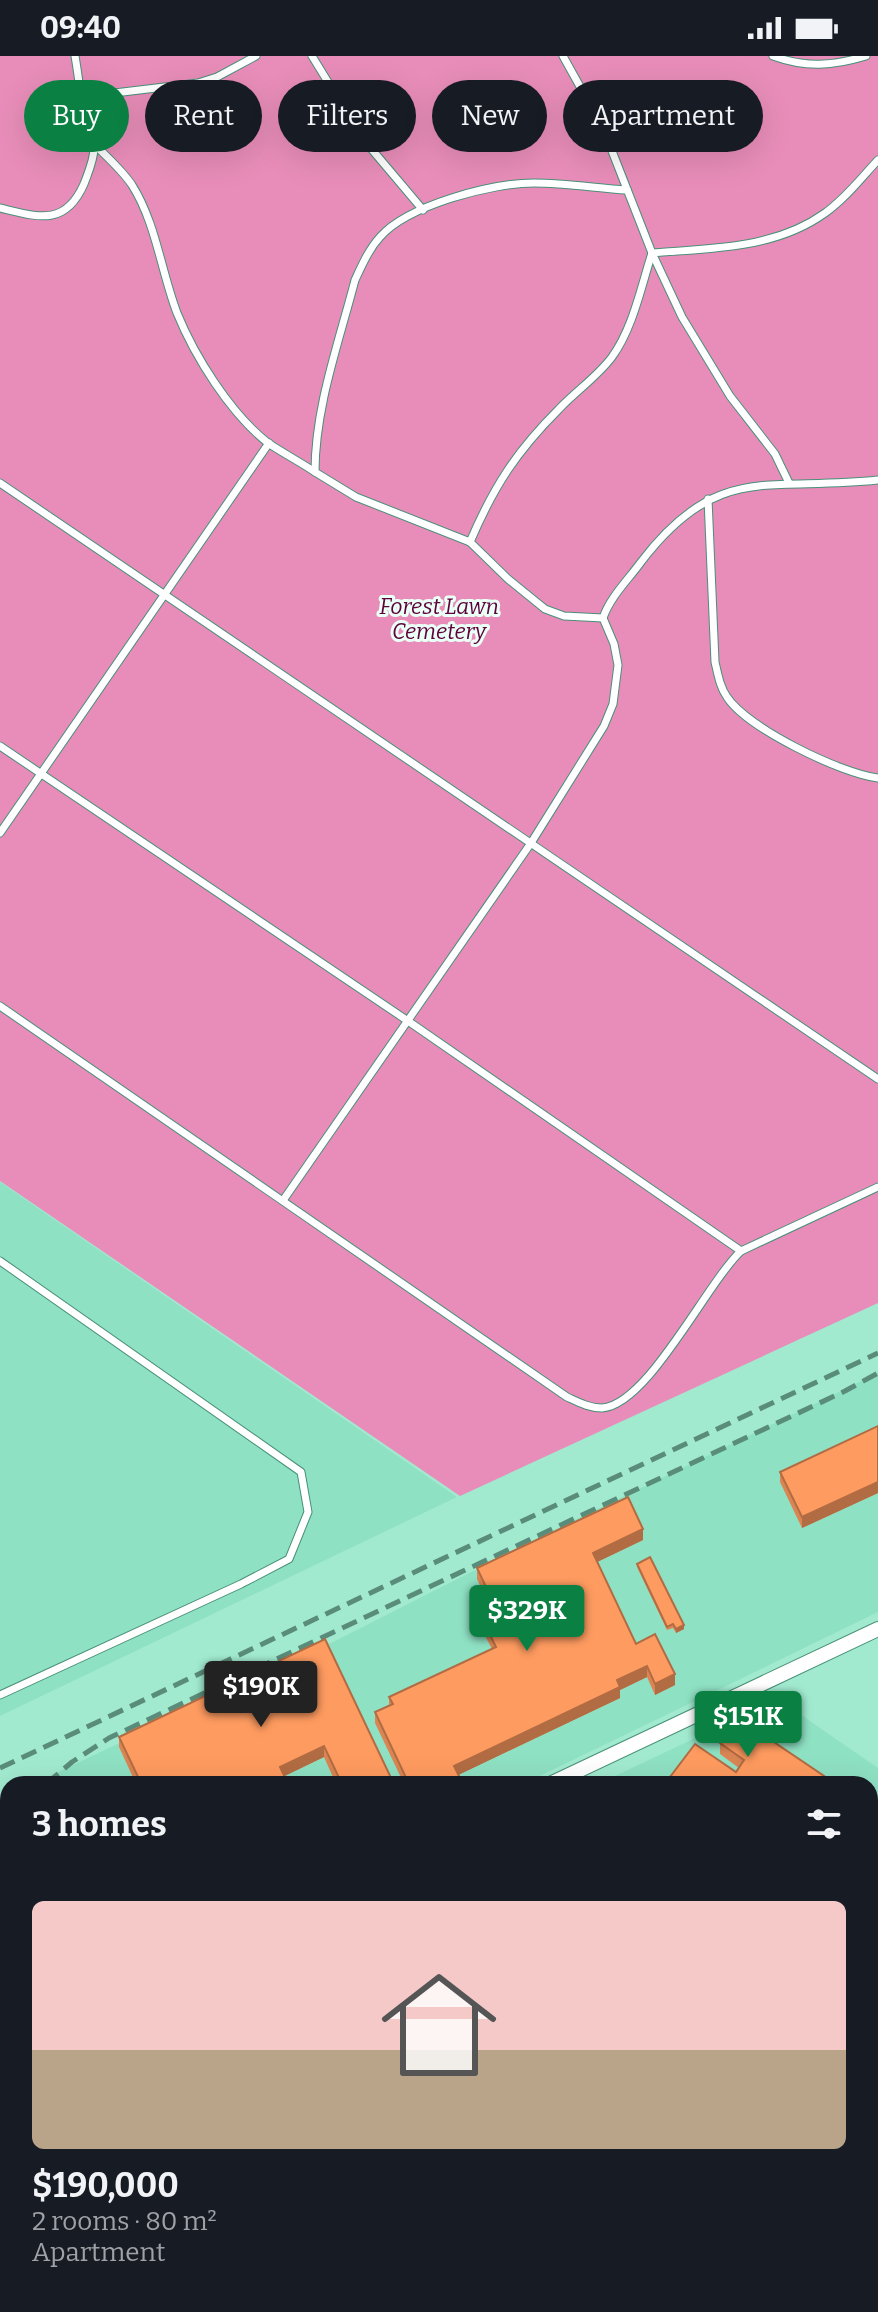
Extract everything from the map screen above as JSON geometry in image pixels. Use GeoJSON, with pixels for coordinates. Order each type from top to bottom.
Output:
{"type":"FeatureCollection","features":[{"type":"Feature","properties":{"kind":"street"},"geometry":{"type":"LineString","coordinates":[[567,1776],[878,1629]]}},
{"type":"Feature","properties":{"kind":"lane"},"geometry":{"type":"LineString","coordinates":[[75,56],[79,80]]}},
{"type":"Feature","properties":{"kind":"lane"},"geometry":{"type":"LineString","coordinates":[[129,91],[198,83],[217,77],[256,56]]}},
{"type":"Feature","properties":{"kind":"lane"},"geometry":{"type":"LineString","coordinates":[[312,56],[363,139],[423,210]]}},
{"type":"Feature","properties":{"kind":"lane"},"geometry":{"type":"LineString","coordinates":[[563,56],[603,128],[652,253],[682,317],[730,396],[775,454],[789,483]]}},
{"type":"Feature","properties":{"kind":"lane"},"geometry":{"type":"LineString","coordinates":[[773,56],[803,65],[824,65],[866,56]]}},
{"type":"Feature","properties":{"kind":"lane"},"geometry":{"type":"LineString","coordinates":[[0,208],[41,217],[61,213],[79,195],[93,152]]}},
{"type":"Feature","properties":{"kind":"lane"},"geometry":{"type":"LineString","coordinates":[[101,152],[133,186],[148,218],[177,314],[202,363],[238,411],[269,443],[356,497],[470,542],[545,609],[564,616],[603,618]]}},
{"type":"Feature","properties":{"kind":"lane"},"geometry":{"type":"LineString","coordinates":[[652,253],[758,242],[800,229],[848,193],[878,160]]}},
{"type":"Feature","properties":{"kind":"lane"},"geometry":{"type":"LineString","coordinates":[[315,472],[320,419],[355,280],[379,237],[396,221],[453,198],[504,185],[535,183],[627,190]]}},
{"type":"Feature","properties":{"kind":"lane"},"geometry":{"type":"LineString","coordinates":[[470,542],[484,509],[513,459],[562,405],[613,356],[624,336],[652,253]]}},
{"type":"Feature","properties":{"kind":"lane"},"geometry":{"type":"LineString","coordinates":[[0,833],[269,443]]}},
{"type":"Feature","properties":{"kind":"lane"},"geometry":{"type":"LineString","coordinates":[[284,1199],[531,843],[604,726],[613,704],[618,665],[614,644],[603,618],[612,600],[649,552],[689,511],[727,491],[789,483],[846,484],[878,480]]}},
{"type":"Feature","properties":{"kind":"lane"},"geometry":{"type":"LineString","coordinates":[[0,483],[878,1079]]}},
{"type":"Feature","properties":{"kind":"lane"},"geometry":{"type":"LineString","coordinates":[[708,499],[715,662],[719,683],[728,699],[743,715],[766,731],[853,773],[878,778]]}},
{"type":"Feature","properties":{"kind":"lane"},"geometry":{"type":"LineString","coordinates":[[0,746],[408,1021],[741,1251]]}},
{"type":"Feature","properties":{"kind":"lane"},"geometry":{"type":"LineString","coordinates":[[0,1006],[567,1397],[588,1407],[604,1408],[621,1402],[636,1390],[657,1366],[714,1281],[741,1251],[878,1187]]}},
{"type":"Feature","properties":{"kind":"lane"},"geometry":{"type":"LineString","coordinates":[[0,1261],[301,1472],[308,1512],[289,1559],[0,1695]]}},
{"type":"Feature","properties":{"kind":"shaded area"},"geometry":{"type":"Polygon","coordinates":[[[0,1182],[457,1497],[0,1716],[0,1182]]]}},
{"type":"Feature","properties":{"kind":"shaded area"},"geometry":{"type":"Polygon","coordinates":[[[878,1373],[878,1612],[722,1688],[540,1776],[50,1776],[337,1640],[548,1533],[878,1373]]]}},
{"type":"Feature","properties":{"kind":"shaded area"},"geometry":{"type":"Polygon","coordinates":[[[778,1699],[878,1768],[878,1776],[615,1776],[778,1699]]]}},
{"type":"Feature","properties":{"kind":"green space","name":"Forest Lawn Cemetery"},"geometry":{"type":"Polygon","coordinates":[[[0,56],[878,56],[878,1303],[460,1496],[0,1181],[0,56]]]}},
{"type":"Feature","properties":{"kind":"building"},"geometry":{"type":"Polygon","coordinates":[[[878,1426],[878,1482],[802,1517],[780,1472],[878,1426]]]}},
{"type":"Feature","properties":{"kind":"building"},"geometry":{"type":"Polygon","coordinates":[[[628,1497],[643,1529],[593,1553],[636,1644],[655,1634],[675,1674],[655,1684],[647,1666],[617,1680],[620,1687],[454,1766],[459,1776],[405,1776],[375,1712],[393,1704],[389,1697],[496,1647],[482,1619],[498,1612],[477,1568],[628,1497]]]}},
{"type":"Feature","properties":{"kind":"building"},"geometry":{"type":"Polygon","coordinates":[[[650,1557],[684,1625],[676,1629],[673,1624],[667,1627],[637,1564],[650,1557]]]}},
{"type":"Feature","properties":{"kind":"building"},"geometry":{"type":"Polygon","coordinates":[[[325,1639],[390,1776],[338,1776],[324,1746],[280,1767],[284,1776],[138,1776],[119,1737],[325,1639]]]}},
{"type":"Feature","properties":{"kind":"building"},"geometry":{"type":"Polygon","coordinates":[[[746,1705],[771,1722],[762,1734],[824,1776],[671,1776],[695,1744],[736,1772],[744,1760],[720,1743],[746,1705]]]}},
{"type":"Feature","properties":{"kind":"railway"},"geometry":{"type":"LineString","coordinates":[[0,1768],[878,1353]]}},
{"type":"Feature","properties":{"kind":"railway"},"geometry":{"type":"LineString","coordinates":[[55,1776],[109,1738],[878,1373]]}}]}
